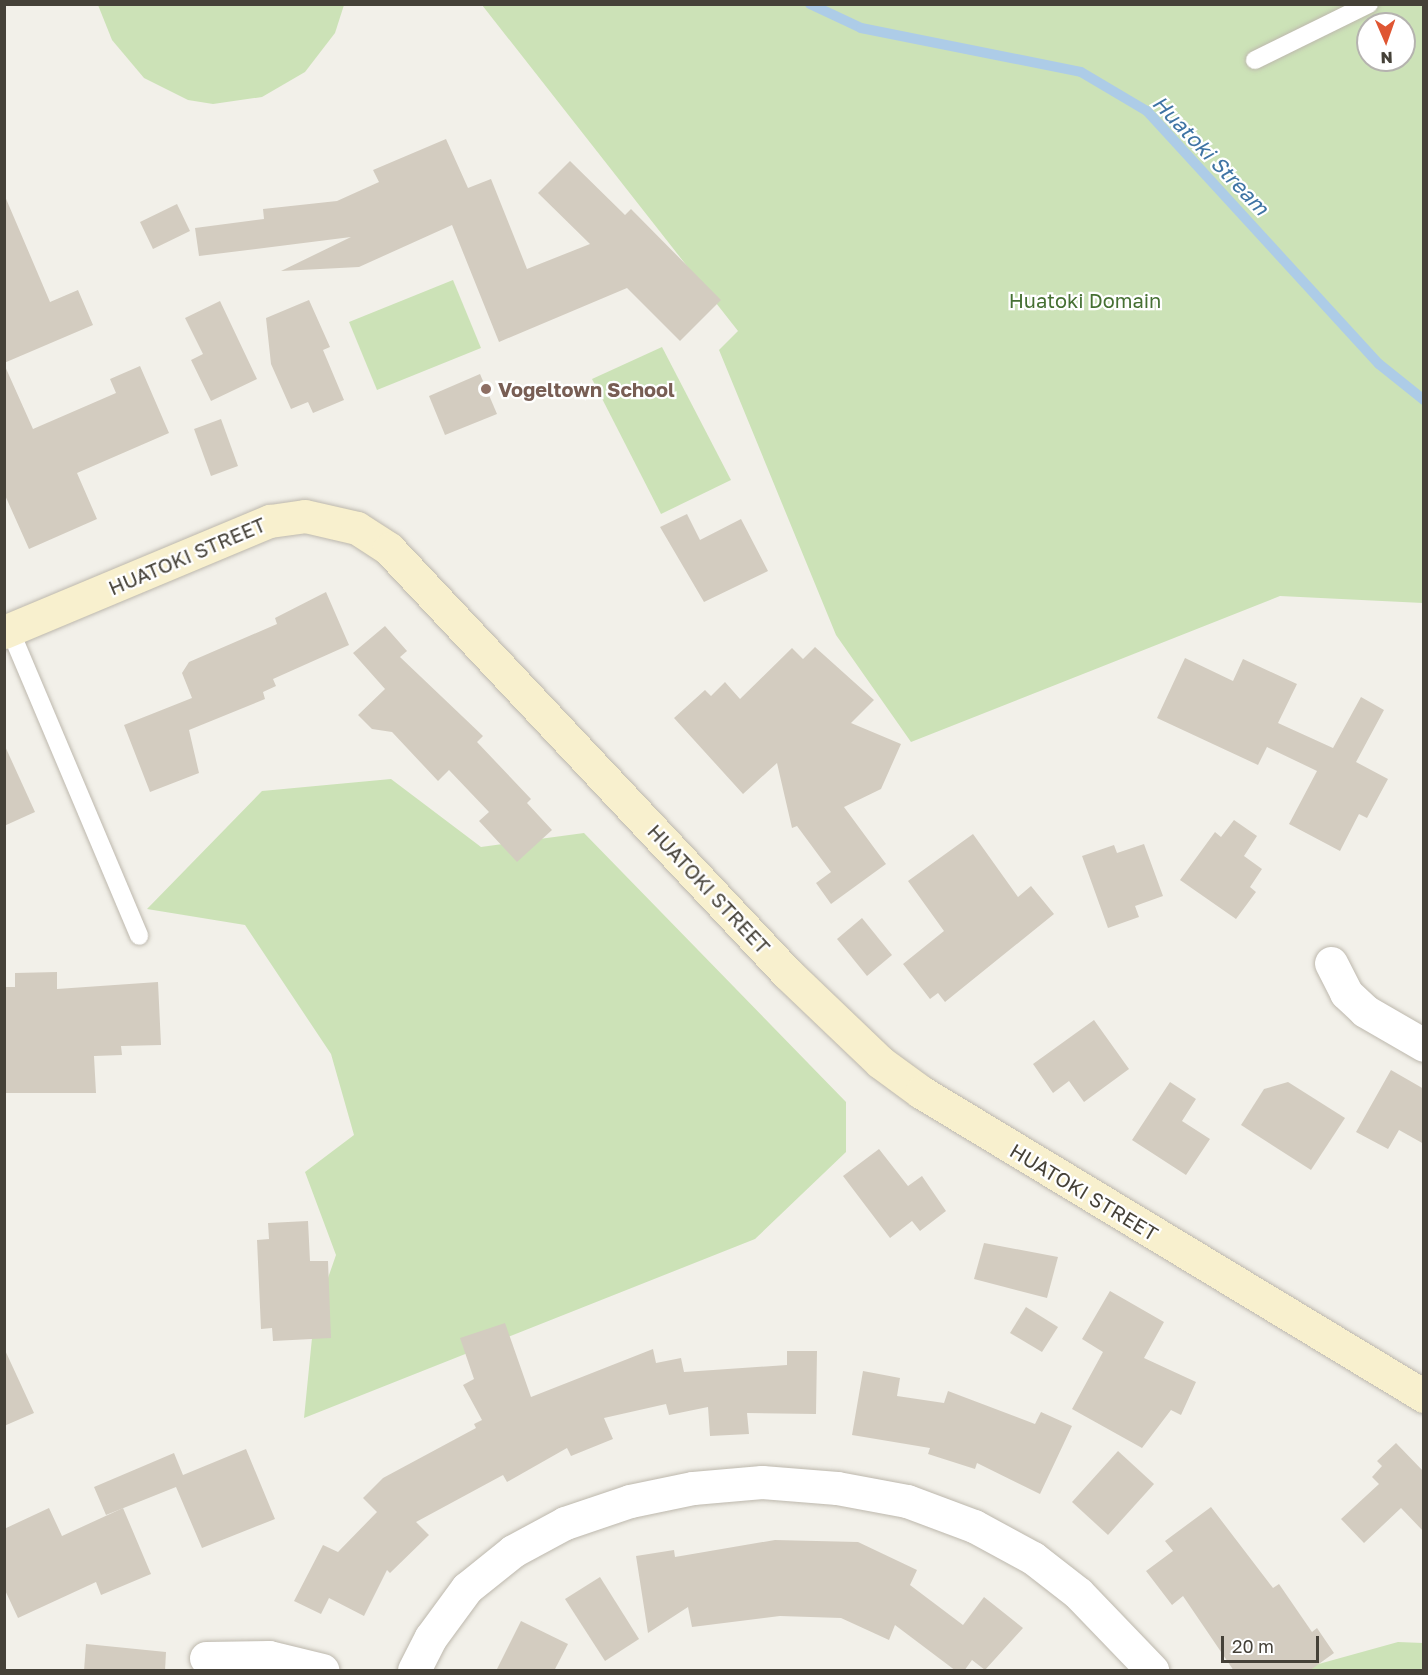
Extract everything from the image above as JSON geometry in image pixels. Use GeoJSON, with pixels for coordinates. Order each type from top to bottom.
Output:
{"type":"FeatureCollection","features":[{"type":"Feature","properties":{"kind":"main road","name":"HUATOKI STREET"},"geometry":{"type":"LineString","coordinates":[[7,631],[270,521],[305,516],[357,528],[389,549],[787,973],[880,1062],[931,1098],[1424,1396]]}},
{"type":"Feature","properties":{"kind":"street"},"geometry":{"type":"LineString","coordinates":[[1331,963],[1346,993],[1365,1011],[1424,1045]]}},
{"type":"Feature","properties":{"kind":"street"},"geometry":{"type":"LineString","coordinates":[[414,1671],[431,1636],[467,1588],[513,1551],[565,1523],[630,1501],[693,1488],[762,1482],[837,1488],[908,1501],[974,1526],[1033,1558],[1078,1593],[1152,1671]]}},
{"type":"Feature","properties":{"kind":"street"},"geometry":{"type":"LineString","coordinates":[[206,1658],[268,1658],[322,1671]]}},
{"type":"Feature","properties":{"kind":"lane"},"geometry":{"type":"LineString","coordinates":[[1254,60],[1369,4]]}},
{"type":"Feature","properties":{"kind":"lane"},"geometry":{"type":"LineString","coordinates":[[7,631],[139,936]]}},
{"type":"Feature","properties":{"kind":"green space"},"geometry":{"type":"Polygon","coordinates":[[[98,4],[344,5],[335,33],[305,72],[262,97],[213,104],[188,100],[144,78],[112,40],[98,4]]]}},
{"type":"Feature","properties":{"kind":"green space","name":"Huatoki Domain"},"geometry":{"type":"Polygon","coordinates":[[[482,5],[1423,5],[1423,603],[1280,596],[911,742],[836,635],[719,350],[738,331],[482,5]]]}},
{"type":"Feature","properties":{"kind":"green space"},"geometry":{"type":"Polygon","coordinates":[[[453,280],[481,348],[377,390],[349,322],[453,280]]]}},
{"type":"Feature","properties":{"kind":"green space"},"geometry":{"type":"Polygon","coordinates":[[[662,347],[731,480],[661,514],[592,379],[662,347]]]}},
{"type":"Feature","properties":{"kind":"green space"},"geometry":{"type":"Polygon","coordinates":[[[391,779],[481,847],[584,833],[846,1102],[846,1152],[755,1239],[304,1418],[314,1318],[336,1255],[305,1172],[354,1135],[331,1054],[245,925],[147,909],[262,791],[391,779]]]}},
{"type":"Feature","properties":{"kind":"green space"},"geometry":{"type":"Polygon","coordinates":[[[1398,1642],[1423,1643],[1423,1670],[1297,1670],[1398,1642]]]}},
{"type":"Feature","properties":{"kind":"building"},"geometry":{"type":"Polygon","coordinates":[[[446,139],[468,188],[491,179],[527,269],[590,244],[538,193],[570,161],[625,215],[631,209],[721,300],[680,341],[627,288],[499,342],[452,225],[359,267],[281,271],[351,237],[199,256],[195,228],[264,219],[263,209],[337,201],[379,182],[373,170],[446,139]]]}},
{"type":"Feature","properties":{"kind":"building"},"geometry":{"type":"Polygon","coordinates":[[[4,194],[50,302],[78,290],[93,325],[4,363],[4,194]]]}},
{"type":"Feature","properties":{"kind":"building"},"geometry":{"type":"Polygon","coordinates":[[[177,204],[190,231],[153,249],[140,222],[177,204]]]}},
{"type":"Feature","properties":{"kind":"building"},"geometry":{"type":"Polygon","coordinates":[[[309,300],[330,347],[323,350],[344,400],[313,413],[308,402],[291,409],[271,364],[266,318],[309,300]]]}},
{"type":"Feature","properties":{"kind":"building"},"geometry":{"type":"Polygon","coordinates":[[[220,301],[257,379],[211,401],[191,360],[203,354],[185,318],[220,301]]]}},
{"type":"Feature","properties":{"kind":"building"},"geometry":{"type":"Polygon","coordinates":[[[4,364],[33,429],[116,393],[110,379],[140,366],[169,433],[77,473],[97,519],[29,549],[4,493],[4,364]]]}},
{"type":"Feature","properties":{"kind":"building"},"geometry":{"type":"Polygon","coordinates":[[[480,374],[497,414],[445,435],[429,396],[480,374]]]}},
{"type":"Feature","properties":{"kind":"building"},"geometry":{"type":"Polygon","coordinates":[[[221,419],[238,466],[211,476],[194,429],[221,419]]]}},
{"type":"Feature","properties":{"kind":"building"},"geometry":{"type":"Polygon","coordinates":[[[687,514],[700,540],[741,519],[768,571],[704,602],[660,527],[687,514]]]}},
{"type":"Feature","properties":{"kind":"building"},"geometry":{"type":"Polygon","coordinates":[[[326,592],[349,645],[273,679],[276,686],[263,692],[265,699],[189,730],[199,773],[150,792],[124,725],[192,698],[182,673],[189,662],[277,624],[275,618],[326,592]]]}},
{"type":"Feature","properties":{"kind":"building"},"geometry":{"type":"Polygon","coordinates":[[[385,626],[407,651],[400,657],[483,736],[477,742],[531,799],[527,803],[552,830],[517,862],[479,821],[489,812],[449,770],[438,781],[392,732],[372,729],[358,715],[385,689],[353,653],[385,626]]]}},
{"type":"Feature","properties":{"kind":"building"},"geometry":{"type":"Polygon","coordinates":[[[815,647],[874,700],[851,723],[901,744],[881,789],[844,807],[886,864],[831,904],[816,883],[831,872],[797,826],[792,828],[777,763],[743,794],[674,718],[705,690],[711,696],[725,682],[740,699],[792,648],[803,659],[815,647]]]}},
{"type":"Feature","properties":{"kind":"building"},"geometry":{"type":"Polygon","coordinates":[[[1185,658],[1233,681],[1243,659],[1297,684],[1278,723],[1333,748],[1361,697],[1384,710],[1356,762],[1388,779],[1367,818],[1359,814],[1340,851],[1289,824],[1317,771],[1267,747],[1258,765],[1157,718],[1185,658]]]}},
{"type":"Feature","properties":{"kind":"building"},"geometry":{"type":"Polygon","coordinates":[[[4,744],[35,812],[4,826],[4,744]]]}},
{"type":"Feature","properties":{"kind":"building"},"geometry":{"type":"Polygon","coordinates":[[[1234,820],[1257,836],[1244,856],[1262,869],[1250,887],[1256,892],[1236,919],[1180,880],[1215,832],[1221,837],[1234,820]]]}},
{"type":"Feature","properties":{"kind":"building"},"geometry":{"type":"Polygon","coordinates":[[[973,834],[1018,897],[1031,886],[1054,914],[945,1002],[938,993],[930,999],[903,964],[944,931],[908,881],[973,834]]]}},
{"type":"Feature","properties":{"kind":"building"},"geometry":{"type":"Polygon","coordinates":[[[1144,844],[1163,896],[1135,906],[1139,917],[1108,928],[1082,856],[1114,845],[1117,853],[1144,844]]]}},
{"type":"Feature","properties":{"kind":"building"},"geometry":{"type":"Polygon","coordinates":[[[862,918],[892,955],[867,976],[837,939],[862,918]]]}},
{"type":"Feature","properties":{"kind":"building"},"geometry":{"type":"Polygon","coordinates":[[[57,972],[57,989],[158,982],[161,1045],[121,1046],[122,1055],[94,1056],[96,1093],[4,1093],[4,987],[15,987],[15,973],[57,972]]]}},
{"type":"Feature","properties":{"kind":"building"},"geometry":{"type":"Polygon","coordinates":[[[1094,1020],[1129,1069],[1084,1102],[1069,1081],[1053,1093],[1033,1064],[1094,1020]]]}},
{"type":"Feature","properties":{"kind":"building"},"geometry":{"type":"Polygon","coordinates":[[[1391,1070],[1424,1089],[1424,1144],[1399,1130],[1388,1149],[1356,1132],[1391,1070]]]}},
{"type":"Feature","properties":{"kind":"building"},"geometry":{"type":"Polygon","coordinates":[[[1170,1082],[1196,1099],[1182,1121],[1210,1139],[1186,1175],[1132,1140],[1170,1082]]]}},
{"type":"Feature","properties":{"kind":"building"},"geometry":{"type":"Polygon","coordinates":[[[1288,1082],[1345,1118],[1311,1170],[1241,1125],[1264,1089],[1288,1082]]]}},
{"type":"Feature","properties":{"kind":"building"},"geometry":{"type":"Polygon","coordinates":[[[879,1149],[908,1186],[922,1176],[946,1211],[920,1231],[912,1221],[890,1238],[843,1176],[879,1149]]]}},
{"type":"Feature","properties":{"kind":"building"},"geometry":{"type":"Polygon","coordinates":[[[308,1221],[310,1261],[328,1261],[331,1338],[273,1341],[272,1328],[261,1329],[257,1240],[269,1239],[268,1223],[308,1221]]]}},
{"type":"Feature","properties":{"kind":"building"},"geometry":{"type":"Polygon","coordinates":[[[984,1243],[1058,1257],[1047,1298],[974,1279],[984,1243]]]}},
{"type":"Feature","properties":{"kind":"building"},"geometry":{"type":"Polygon","coordinates":[[[1110,1291],[1164,1322],[1144,1358],[1196,1382],[1181,1415],[1171,1410],[1142,1448],[1072,1409],[1103,1352],[1082,1339],[1110,1291]]]}},
{"type":"Feature","properties":{"kind":"building"},"geometry":{"type":"Polygon","coordinates":[[[1026,1307],[1058,1327],[1042,1352],[1010,1333],[1026,1307]]]}},
{"type":"Feature","properties":{"kind":"building"},"geometry":{"type":"Polygon","coordinates":[[[505,1323],[531,1397],[653,1349],[656,1363],[681,1358],[684,1372],[787,1365],[787,1351],[817,1351],[816,1414],[747,1413],[749,1434],[710,1436],[708,1407],[669,1415],[666,1404],[604,1418],[613,1439],[571,1456],[567,1448],[507,1482],[503,1475],[416,1522],[429,1535],[390,1573],[387,1570],[364,1616],[329,1598],[321,1614],[294,1601],[323,1545],[338,1552],[377,1512],[363,1498],[383,1478],[476,1428],[474,1424],[482,1420],[463,1385],[474,1379],[460,1338],[505,1323]]]}},
{"type":"Feature","properties":{"kind":"building"},"geometry":{"type":"Polygon","coordinates":[[[4,1348],[34,1413],[4,1426],[4,1348]]]}},
{"type":"Feature","properties":{"kind":"building"},"geometry":{"type":"Polygon","coordinates":[[[863,1371],[900,1378],[897,1396],[944,1403],[948,1391],[1035,1424],[1041,1412],[1072,1426],[1040,1494],[977,1463],[975,1469],[928,1454],[930,1448],[852,1435],[863,1371]]]}},
{"type":"Feature","properties":{"kind":"building"},"geometry":{"type":"Polygon","coordinates":[[[1396,1443],[1424,1472],[1424,1532],[1401,1508],[1364,1543],[1341,1519],[1379,1484],[1372,1477],[1382,1466],[1377,1461],[1396,1443]]]}},
{"type":"Feature","properties":{"kind":"building"},"geometry":{"type":"Polygon","coordinates":[[[246,1449],[275,1519],[202,1548],[176,1487],[106,1515],[94,1487],[174,1453],[183,1475],[246,1449]]]}},
{"type":"Feature","properties":{"kind":"building"},"geometry":{"type":"Polygon","coordinates":[[[1118,1451],[1154,1484],[1108,1535],[1072,1502],[1118,1451]]]}},
{"type":"Feature","properties":{"kind":"building"},"geometry":{"type":"Polygon","coordinates":[[[1211,1507],[1273,1588],[1279,1584],[1312,1632],[1317,1628],[1334,1653],[1309,1671],[1234,1671],[1183,1596],[1172,1605],[1146,1571],[1173,1551],[1165,1541],[1211,1507]]]}},
{"type":"Feature","properties":{"kind":"building"},"geometry":{"type":"Polygon","coordinates":[[[49,1508],[62,1536],[123,1508],[151,1574],[101,1595],[96,1582],[18,1618],[4,1588],[4,1529],[49,1508]]]}},
{"type":"Feature","properties":{"kind":"building"},"geometry":{"type":"Polygon","coordinates":[[[775,1540],[858,1542],[917,1570],[910,1585],[963,1625],[984,1597],[1023,1628],[985,1670],[972,1660],[964,1671],[956,1671],[895,1625],[889,1640],[841,1618],[780,1616],[692,1627],[688,1607],[648,1633],[636,1556],[674,1550],[675,1557],[775,1540]]]}},
{"type":"Feature","properties":{"kind":"building"},"geometry":{"type":"Polygon","coordinates":[[[600,1577],[639,1639],[605,1661],[565,1599],[600,1577]]]}},
{"type":"Feature","properties":{"kind":"building"},"geometry":{"type":"Polygon","coordinates":[[[521,1621],[568,1644],[554,1671],[496,1671],[521,1621]]]}},
{"type":"Feature","properties":{"kind":"building"},"geometry":{"type":"Polygon","coordinates":[[[86,1644],[166,1652],[165,1671],[84,1671],[86,1644]]]}},
{"type":"Feature","properties":{"kind":"waterway","name":"Huatoki Stream"},"geometry":{"type":"LineString","coordinates":[[810,4],[861,28],[1081,72],[1147,111],[1379,364],[1424,400]]}},
{"type":"Feature","properties":{"kind":"place","name":"Vogeltown School"},"geometry":{"type":"Point","coordinates":[486,389]}}]}
